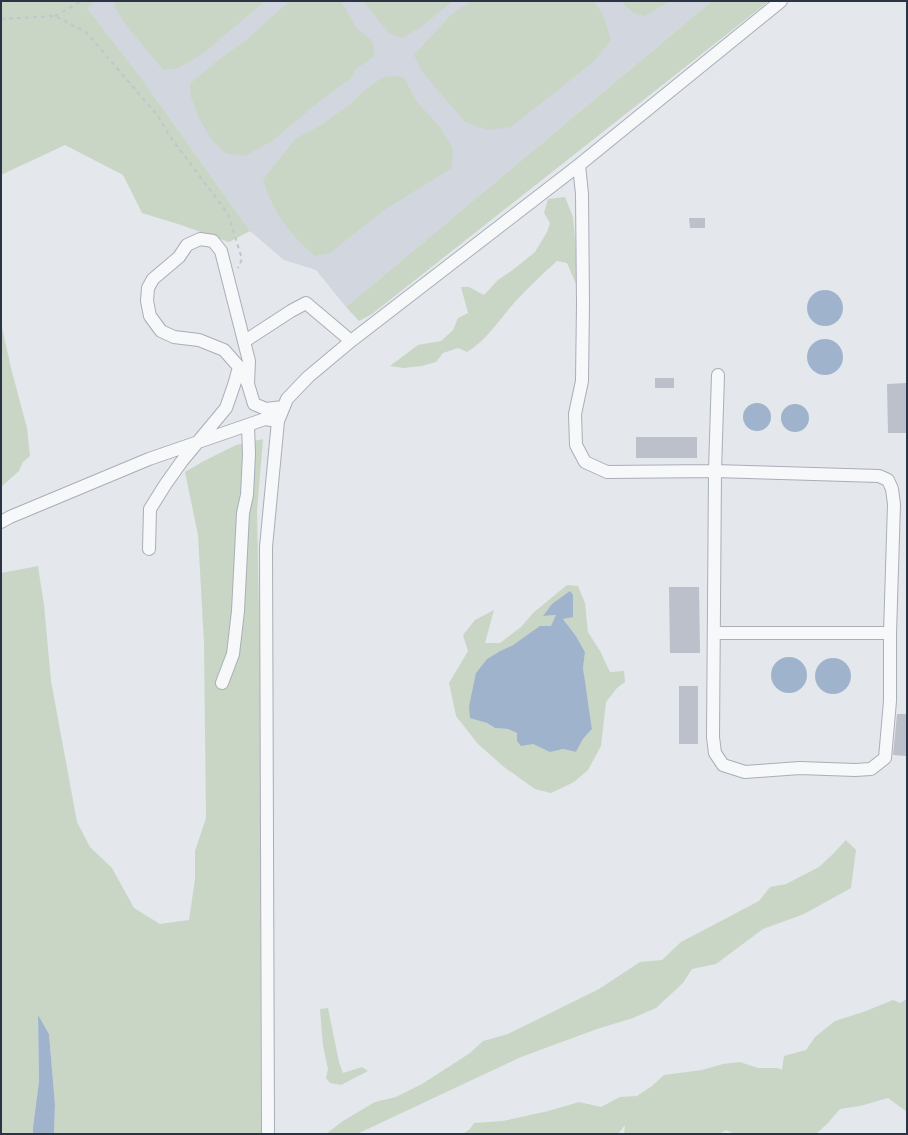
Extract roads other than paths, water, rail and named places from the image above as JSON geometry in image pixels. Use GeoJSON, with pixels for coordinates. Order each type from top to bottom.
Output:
{"type":"FeatureCollection","features":[{"type":"Feature","properties":{"kind":"street"},"geometry":{"type":"LineString","coordinates":[[268,1134],[266,547],[278,420],[283,407],[287,399],[308,377],[352,341],[579,165],[781,1]]}},
{"type":"Feature","properties":{"kind":"street"},"geometry":{"type":"LineString","coordinates":[[579,165],[582,194],[582,381],[575,414],[576,445],[585,462],[607,472],[715,471],[879,476],[888,480],[892,489],[894,504],[890,701],[885,758],[871,769],[800,768],[745,772],[723,765],[715,753],[713,737],[715,471],[718,375]]}},
{"type":"Feature","properties":{"kind":"street"},"geometry":{"type":"LineString","coordinates":[[248,384],[249,361],[221,251],[213,241],[200,239],[187,245],[179,257],[153,279],[148,288],[147,301],[150,316],[161,331],[174,337],[200,340],[224,350],[239,368],[248,384],[254,404],[266,409],[283,407]]}},
{"type":"Feature","properties":{"kind":"street"},"geometry":{"type":"LineString","coordinates":[[244,341],[306,303],[352,341]]}},
{"type":"Feature","properties":{"kind":"street"},"geometry":{"type":"LineString","coordinates":[[149,549],[150,509],[182,461],[226,408],[239,368]]}},
{"type":"Feature","properties":{"kind":"street"},"geometry":{"type":"LineString","coordinates":[[1,522],[149,459],[266,420],[278,420]]}},
{"type":"Feature","properties":{"kind":"street"},"geometry":{"type":"LineString","coordinates":[[222,682],[233,654],[238,611],[243,513],[247,495],[248,426]]}},
{"type":"Feature","properties":{"kind":"street"},"geometry":{"type":"LineString","coordinates":[[714,633],[890,632]]}},
{"type":"Feature","properties":{"kind":"water"},"geometry":{"type":"Polygon","coordinates":[[[825,290],[832,291],[838,295],[842,301],[842,315],[838,321],[832,325],[825,326],[818,325],[812,321],[808,315],[807,308],[808,301],[812,295],[818,291],[825,290]]]}},
{"type":"Feature","properties":{"kind":"water"},"geometry":{"type":"Polygon","coordinates":[[[825,339],[832,340],[838,344],[842,350],[842,364],[838,370],[832,374],[825,375],[818,374],[812,370],[808,364],[807,357],[808,350],[812,344],[818,340],[825,339]]]}},
{"type":"Feature","properties":{"kind":"water"},"geometry":{"type":"Polygon","coordinates":[[[757,403],[767,407],[771,417],[767,427],[757,431],[747,427],[743,417],[747,407],[757,403]]]}},
{"type":"Feature","properties":{"kind":"water"},"geometry":{"type":"Polygon","coordinates":[[[795,404],[805,408],[809,418],[805,428],[795,432],[785,428],[781,418],[785,408],[795,404]]]}},
{"type":"Feature","properties":{"kind":"water"},"geometry":{"type":"Polygon","coordinates":[[[570,591],[573,595],[573,617],[563,619],[585,652],[583,668],[592,729],[583,739],[576,752],[563,749],[550,752],[533,744],[521,746],[517,741],[517,733],[508,729],[495,728],[487,723],[470,718],[469,706],[476,673],[487,659],[513,645],[540,626],[551,626],[556,615],[543,616],[552,604],[570,591]]]}},
{"type":"Feature","properties":{"kind":"water"},"geometry":{"type":"Polygon","coordinates":[[[789,657],[796,658],[802,662],[806,668],[806,682],[802,688],[796,692],[789,693],[782,692],[776,688],[772,682],[771,675],[772,668],[776,662],[782,658],[789,657]]]}},
{"type":"Feature","properties":{"kind":"water"},"geometry":{"type":"Polygon","coordinates":[[[833,658],[840,659],[846,663],[850,669],[850,683],[846,689],[840,693],[833,694],[826,693],[820,689],[816,683],[815,676],[816,669],[820,663],[826,659],[833,658]]]}},
{"type":"Feature","properties":{"kind":"water"},"geometry":{"type":"Polygon","coordinates":[[[38,1015],[49,1034],[55,1104],[54,1134],[33,1134],[39,1081],[38,1015]]]}}]}
